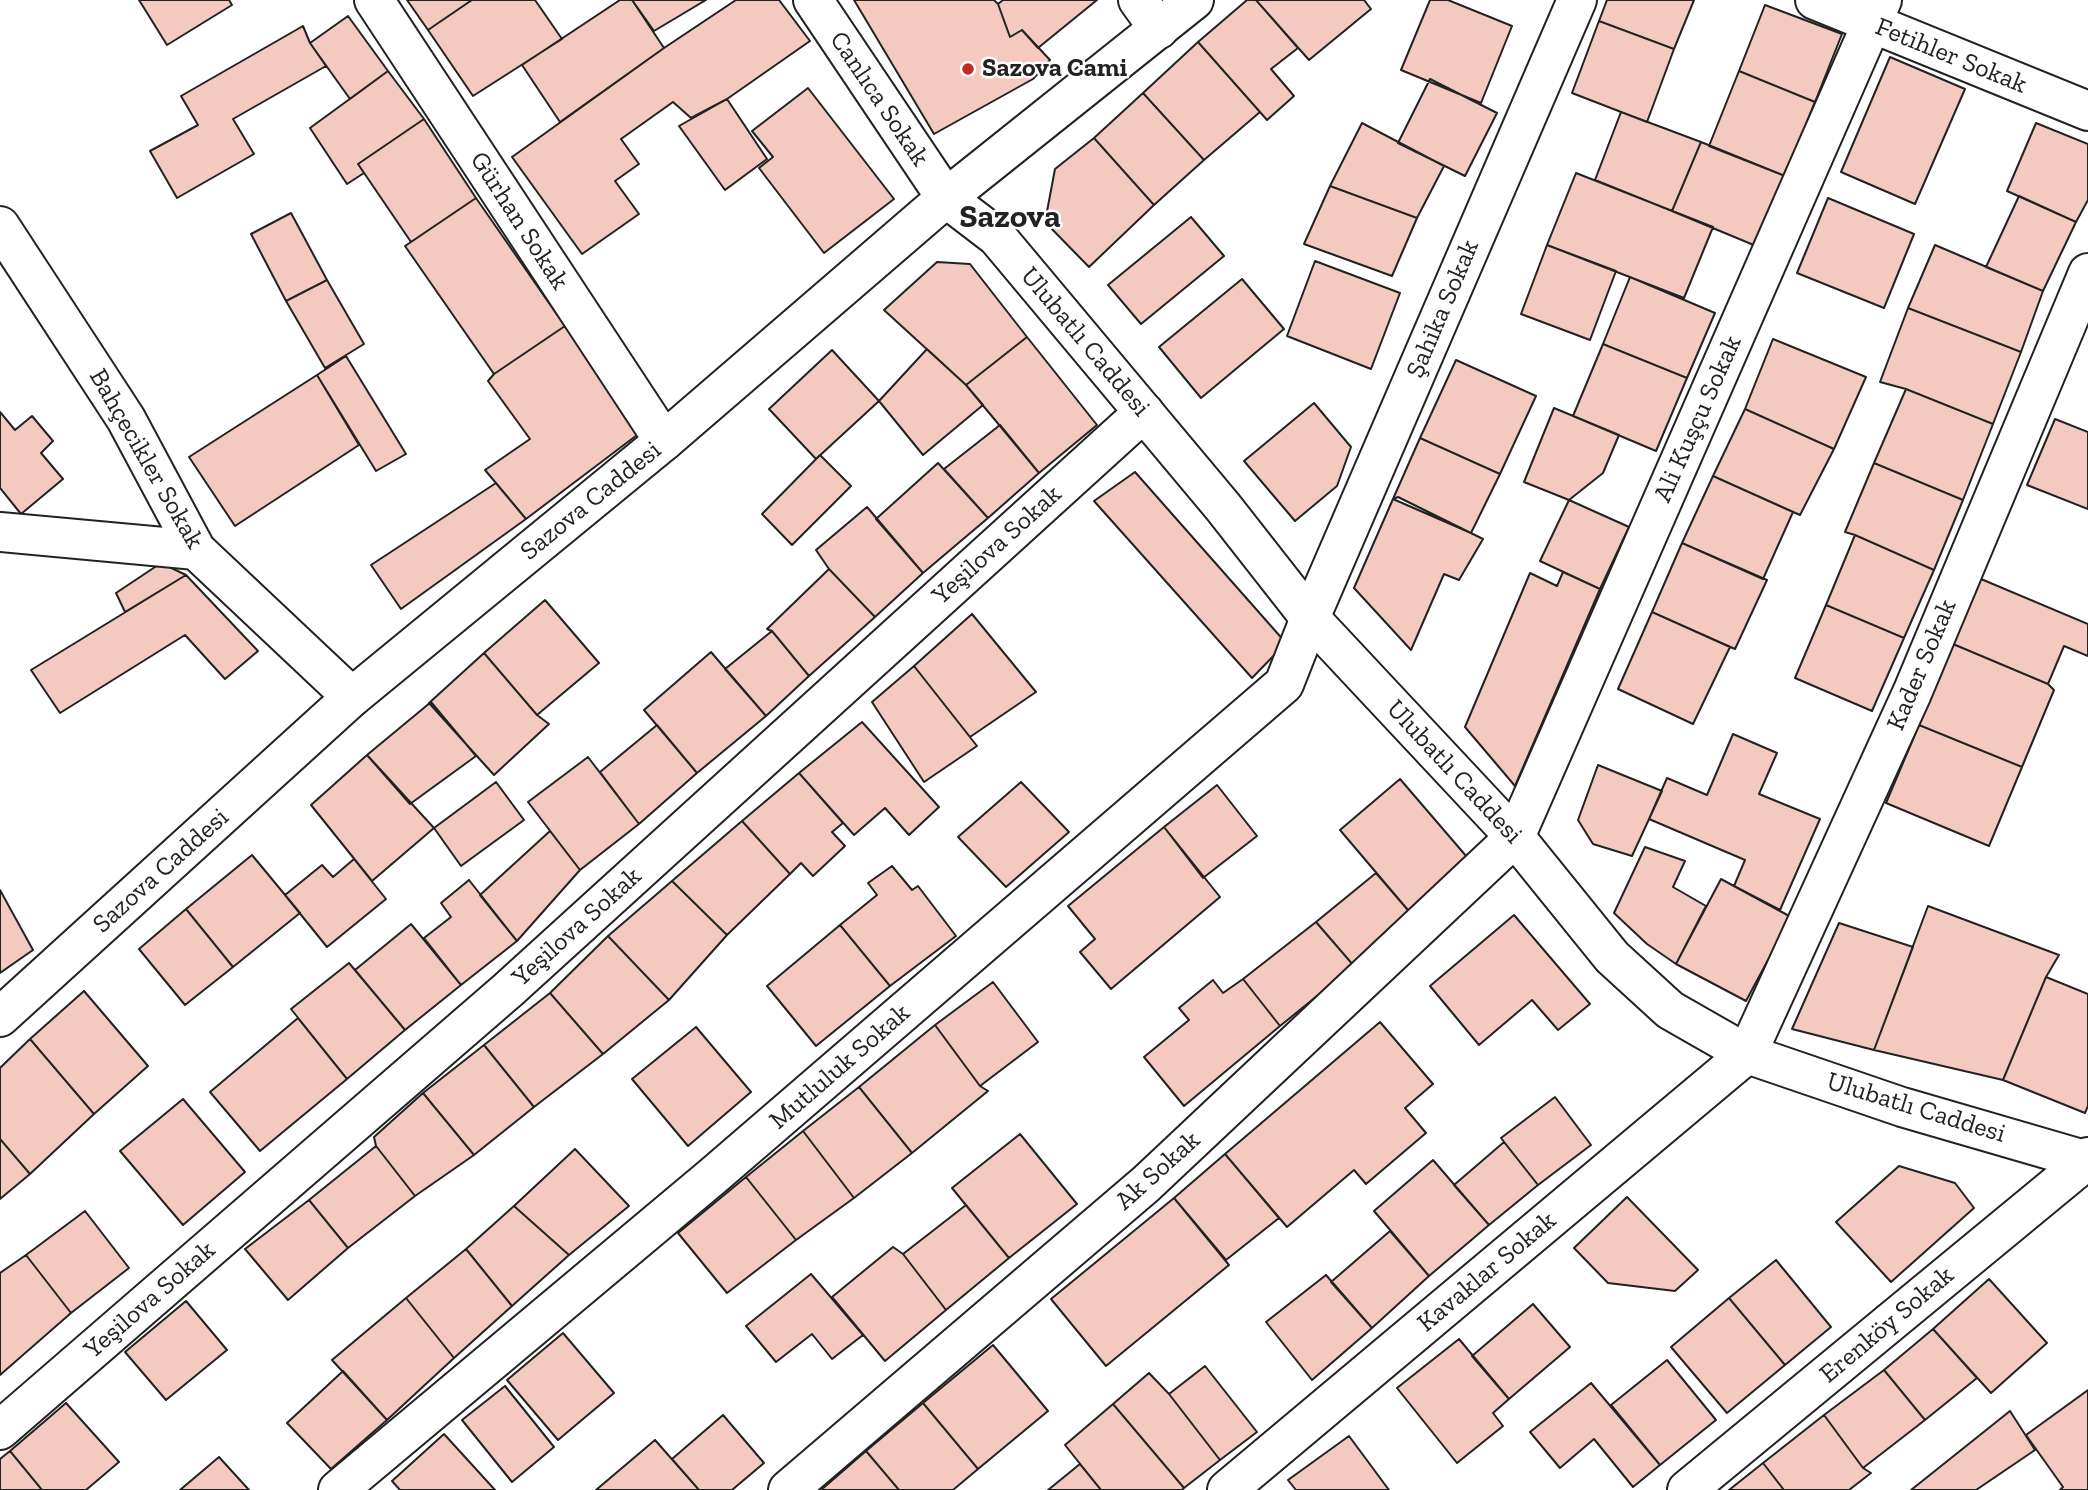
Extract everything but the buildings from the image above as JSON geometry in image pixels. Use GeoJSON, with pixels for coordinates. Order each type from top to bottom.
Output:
{"type":"FeatureCollection","features":[{"type":"Feature","properties":{"kind":"street","name":"Gürhan Sokak"},"geometry":{"type":"LineString","coordinates":[[374,0],[664,441]]}},
{"type":"Feature","properties":{"kind":"street","name":"Canlıca Sokak"},"geometry":{"type":"LineString","coordinates":[[813,0],[946,198]]}},
{"type":"Feature","properties":{"kind":"street","name":"Sazova Caddesi"},"geometry":{"type":"LineString","coordinates":[[0,1017],[352,696],[664,441],[946,198],[1149,15],[1194,0]]}},
{"type":"Feature","properties":{"kind":"street","name":"Şahika Sokak"},"geometry":{"type":"LineString","coordinates":[[1310,618],[1577,0]]}},
{"type":"Feature","properties":{"kind":"street","name":"Fetihler Sokak"},"geometry":{"type":"LineString","coordinates":[[1815,0],[1876,12],[2088,111]]}},
{"type":"Feature","properties":{"kind":"street","name":"Ali Kuşçu Sokak"},"geometry":{"type":"LineString","coordinates":[[1515,837],[1876,12]]}},
{"type":"Feature","properties":{"kind":"street","name":"Ulubatlı Caddesi"},"geometry":{"type":"LineString","coordinates":[[946,198],[997,237],[1223,506],[1310,618],[1515,837],[1612,957],[1670,1010],[1748,1054],[1902,1107],[2087,1159]]}},
{"type":"Feature","properties":{"kind":"street","name":"Bahçecikler Sokak"},"geometry":{"type":"LineString","coordinates":[[0,226],[126,419],[195,550],[352,696]]}},
{"type":"Feature","properties":{"kind":"street","name":"Kader Sokak"},"geometry":{"type":"LineString","coordinates":[[1748,1054],[1912,692],[2088,274]]}},
{"type":"Feature","properties":{"kind":"street","name":"Yeşilova Sokak"},"geometry":{"type":"LineString","coordinates":[[0,1430],[508,990],[1144,412]]}},
{"type":"Feature","properties":{"kind":"street"},"geometry":{"type":"LineString","coordinates":[[0,531],[195,550]]}},
{"type":"Feature","properties":{"kind":"street","name":"Mutluluk Sokak"},"geometry":{"type":"LineString","coordinates":[[347,1487],[1284,684],[1310,618]]}},
{"type":"Feature","properties":{"kind":"street","name":"Ak Sokak"},"geometry":{"type":"LineString","coordinates":[[788,1490],[1146,1184],[1515,837]]}},
{"type":"Feature","properties":{"kind":"street","name":"Kavaklar Sokak"},"geometry":{"type":"LineString","coordinates":[[1227,1490],[1748,1054]]}},
{"type":"Feature","properties":{"kind":"street","name":"Erenköy Sokak"},"geometry":{"type":"LineString","coordinates":[[1687,1490],[2087,1159]]}},
{"type":"Feature","properties":{"kind":"place","name":"Sazova Cami"},"geometry":{"type":"Point","coordinates":[968,69]}},
{"type":"Feature","properties":{"kind":"district","name":"Sazova"},"geometry":{"type":"Point","coordinates":[1010,218]}}]}
